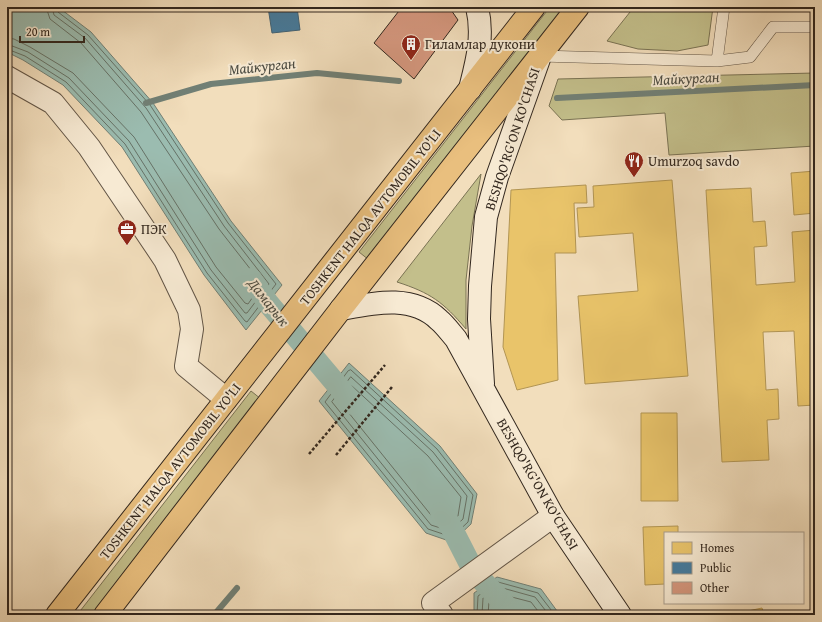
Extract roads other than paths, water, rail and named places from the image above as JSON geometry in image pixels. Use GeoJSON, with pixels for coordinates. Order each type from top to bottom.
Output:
{"type":"FeatureCollection","features":[{"type":"Feature","properties":{"kind":"highway","name":"TOSHKENT HALQA AVTOMOBIL YO'LI"},"geometry":{"type":"LineString","coordinates":[[58,615],[534,7]]}},
{"type":"Feature","properties":{"kind":"highway"},"geometry":{"type":"LineString","coordinates":[[105,615],[341,309],[578,7]]}},
{"type":"Feature","properties":{"kind":"main road"},"geometry":{"type":"LineString","coordinates":[[470,89],[480,49],[481,34],[477,7]]}},
{"type":"Feature","properties":{"kind":"main road","name":"BESHQO'RG'ON KO'CHASI"},"geometry":{"type":"LineString","coordinates":[[484,391],[479,319],[480,286],[486,217],[497,177],[540,56]]}},
{"type":"Feature","properties":{"kind":"main road"},"geometry":{"type":"LineString","coordinates":[[7,77],[53,103],[89,147],[124,198],[165,260],[190,310],[192,329],[186,366],[226,399]]}},
{"type":"Feature","properties":{"kind":"main road","name":"BESHQO'RG'ON KO'CHASI"},"geometry":{"type":"LineString","coordinates":[[341,309],[381,302],[400,302],[420,308],[439,319],[456,339],[554,516],[620,615]]}},
{"type":"Feature","properties":{"kind":"main road"},"geometry":{"type":"LineString","coordinates":[[442,615],[432,603],[554,516]]}},
{"type":"Feature","properties":{"kind":"lane"},"geometry":{"type":"LineString","coordinates":[[716,61],[724,7]]}},
{"type":"Feature","properties":{"kind":"lane"},"geometry":{"type":"LineString","coordinates":[[540,56],[716,61],[750,56],[773,27],[815,27]]}},
{"type":"Feature","properties":{"kind":"water"},"geometry":{"type":"Polygon","coordinates":[[[7,7],[58,7],[91,32],[153,103],[231,221],[282,285],[246,330],[204,275],[122,147],[63,85],[23,60],[7,52],[7,7]]]}},
{"type":"Feature","properties":{"kind":"water"},"geometry":{"type":"Polygon","coordinates":[[[349,363],[440,446],[477,494],[471,524],[452,542],[426,533],[319,401],[349,363]]]}},
{"type":"Feature","properties":{"kind":"water"},"geometry":{"type":"Polygon","coordinates":[[[497,577],[541,589],[560,615],[474,615],[474,593],[497,577]]]}},
{"type":"Feature","properties":{"kind":"waterway","name":"Майкурган"},"geometry":{"type":"LineString","coordinates":[[146,103],[211,84],[317,73],[399,81]]}},
{"type":"Feature","properties":{"kind":"waterway","name":"Майкурган"},"geometry":{"type":"LineString","coordinates":[[557,98],[815,85]]}},
{"type":"Feature","properties":{"kind":"waterway","name":"Дамарык"},"geometry":{"type":"LineString","coordinates":[[251,279],[268,303],[353,404]]}},
{"type":"Feature","properties":{"kind":"waterway","name":"Дамарык"},"geometry":{"type":"LineString","coordinates":[[441,513],[449,523],[474,572],[515,615]]}},
{"type":"Feature","properties":{"kind":"waterway"},"geometry":{"type":"LineString","coordinates":[[214,615],[237,588]]}},
{"type":"Feature","properties":{"kind":"place","name":"Гиламлар дукони"},"geometry":{"type":"Point","coordinates":[411,61]}},
{"type":"Feature","properties":{"kind":"place","name":"Umurzoq savdo"},"geometry":{"type":"Point","coordinates":[634,178]}},
{"type":"Feature","properties":{"kind":"place","name":"ПЭК"},"geometry":{"type":"Point","coordinates":[127,246]}}]}
